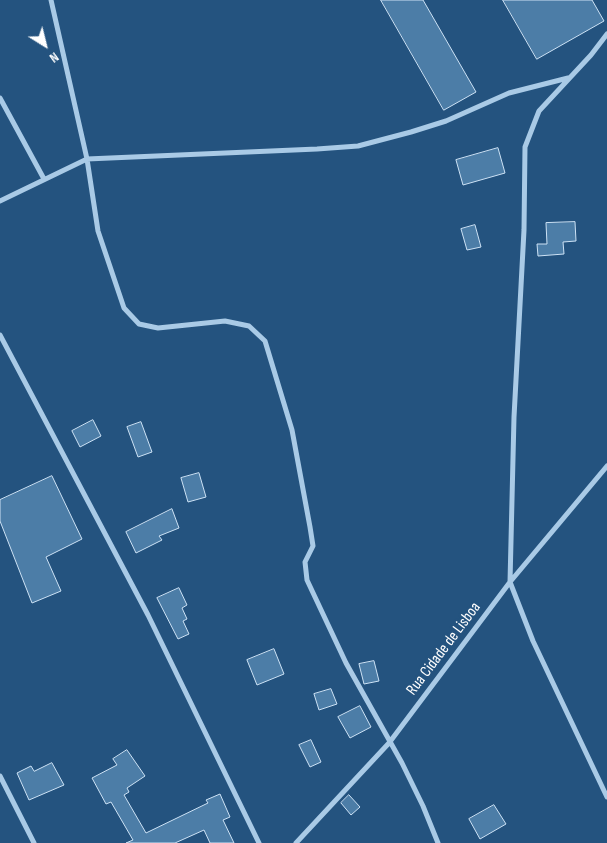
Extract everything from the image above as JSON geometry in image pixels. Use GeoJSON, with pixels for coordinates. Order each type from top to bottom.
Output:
{"type":"FeatureCollection","features":[{"type":"Feature","properties":{"kind":"street"},"geometry":{"type":"LineString","coordinates":[[52,0],[87,159],[98,231],[124,308],[139,324],[158,328],[225,321],[249,326],[265,341],[292,430],[310,527],[313,546],[305,562],[307,580],[346,663],[389,743],[402,763],[423,806],[438,843]]}},
{"type":"Feature","properties":{"kind":"street"},"geometry":{"type":"LineString","coordinates":[[607,34],[591,55],[539,111],[525,148],[524,230],[514,417],[510,582],[533,641],[607,798]]}},
{"type":"Feature","properties":{"kind":"street"},"geometry":{"type":"LineString","coordinates":[[0,201],[87,159],[317,150],[358,146],[446,121],[509,93],[568,78]]}},
{"type":"Feature","properties":{"kind":"street"},"geometry":{"type":"LineString","coordinates":[[0,98],[44,179]]}},
{"type":"Feature","properties":{"kind":"street"},"geometry":{"type":"LineString","coordinates":[[0,334],[148,615],[259,843]]}},
{"type":"Feature","properties":{"kind":"street","name":"Rua Cidade de Lisboa"},"geometry":{"type":"LineString","coordinates":[[296,843],[389,743],[510,582],[607,466]]}},
{"type":"Feature","properties":{"kind":"street"},"geometry":{"type":"LineString","coordinates":[[0,776],[34,843]]}},
{"type":"Feature","properties":{"kind":"building"},"geometry":{"type":"Polygon","coordinates":[[[381,0],[423,0],[476,92],[444,110],[381,0]]]}},
{"type":"Feature","properties":{"kind":"building"},"geometry":{"type":"Polygon","coordinates":[[[503,0],[592,0],[604,21],[537,59],[503,0]]]}},
{"type":"Feature","properties":{"kind":"building"},"geometry":{"type":"Polygon","coordinates":[[[498,148],[505,173],[463,185],[456,160],[498,148]]]}},
{"type":"Feature","properties":{"kind":"building"},"geometry":{"type":"Polygon","coordinates":[[[575,222],[576,241],[563,242],[564,254],[538,256],[537,244],[547,244],[546,223],[575,222]]]}},
{"type":"Feature","properties":{"kind":"building"},"geometry":{"type":"Polygon","coordinates":[[[475,225],[481,247],[467,250],[461,229],[475,225]]]}},
{"type":"Feature","properties":{"kind":"building"},"geometry":{"type":"Polygon","coordinates":[[[93,420],[101,436],[80,447],[72,431],[93,420]]]}},
{"type":"Feature","properties":{"kind":"building"},"geometry":{"type":"Polygon","coordinates":[[[141,422],[152,452],[138,457],[127,427],[141,422]]]}},
{"type":"Feature","properties":{"kind":"building"},"geometry":{"type":"Polygon","coordinates":[[[199,473],[206,497],[188,502],[181,478],[199,473]]]}},
{"type":"Feature","properties":{"kind":"building"},"geometry":{"type":"Polygon","coordinates":[[[52,476],[82,539],[46,557],[61,591],[32,603],[0,521],[0,500],[52,476]]]}},
{"type":"Feature","properties":{"kind":"building"},"geometry":{"type":"Polygon","coordinates":[[[172,509],[179,528],[159,536],[162,540],[136,553],[126,532],[172,509]]]}},
{"type":"Feature","properties":{"kind":"building"},"geometry":{"type":"Polygon","coordinates":[[[179,588],[187,605],[182,608],[187,619],[183,621],[189,634],[178,639],[157,598],[179,588]]]}},
{"type":"Feature","properties":{"kind":"building"},"geometry":{"type":"Polygon","coordinates":[[[274,649],[284,674],[257,685],[247,660],[274,649]]]}},
{"type":"Feature","properties":{"kind":"building"},"geometry":{"type":"Polygon","coordinates":[[[374,661],[379,681],[364,684],[359,664],[374,661]]]}},
{"type":"Feature","properties":{"kind":"building"},"geometry":{"type":"Polygon","coordinates":[[[331,689],[337,704],[319,710],[314,694],[331,689]]]}},
{"type":"Feature","properties":{"kind":"building"},"geometry":{"type":"Polygon","coordinates":[[[360,706],[371,727],[350,738],[338,717],[360,706]]]}},
{"type":"Feature","properties":{"kind":"building"},"geometry":{"type":"Polygon","coordinates":[[[311,740],[321,762],[310,767],[299,745],[311,740]]]}},
{"type":"Feature","properties":{"kind":"building"},"geometry":{"type":"Polygon","coordinates":[[[127,750],[145,776],[127,788],[129,792],[124,795],[146,833],[208,803],[206,800],[220,794],[230,817],[223,820],[234,843],[210,843],[204,830],[175,843],[126,843],[133,840],[111,802],[106,804],[92,778],[117,765],[113,759],[127,750]]]}},
{"type":"Feature","properties":{"kind":"building"},"geometry":{"type":"Polygon","coordinates":[[[52,763],[64,785],[29,800],[17,773],[31,766],[34,771],[52,763]]]}},
{"type":"Feature","properties":{"kind":"building"},"geometry":{"type":"Polygon","coordinates":[[[349,795],[360,807],[351,815],[341,803],[349,795]]]}},
{"type":"Feature","properties":{"kind":"building"},"geometry":{"type":"Polygon","coordinates":[[[494,805],[506,824],[480,839],[469,819],[494,805]]]}}]}
